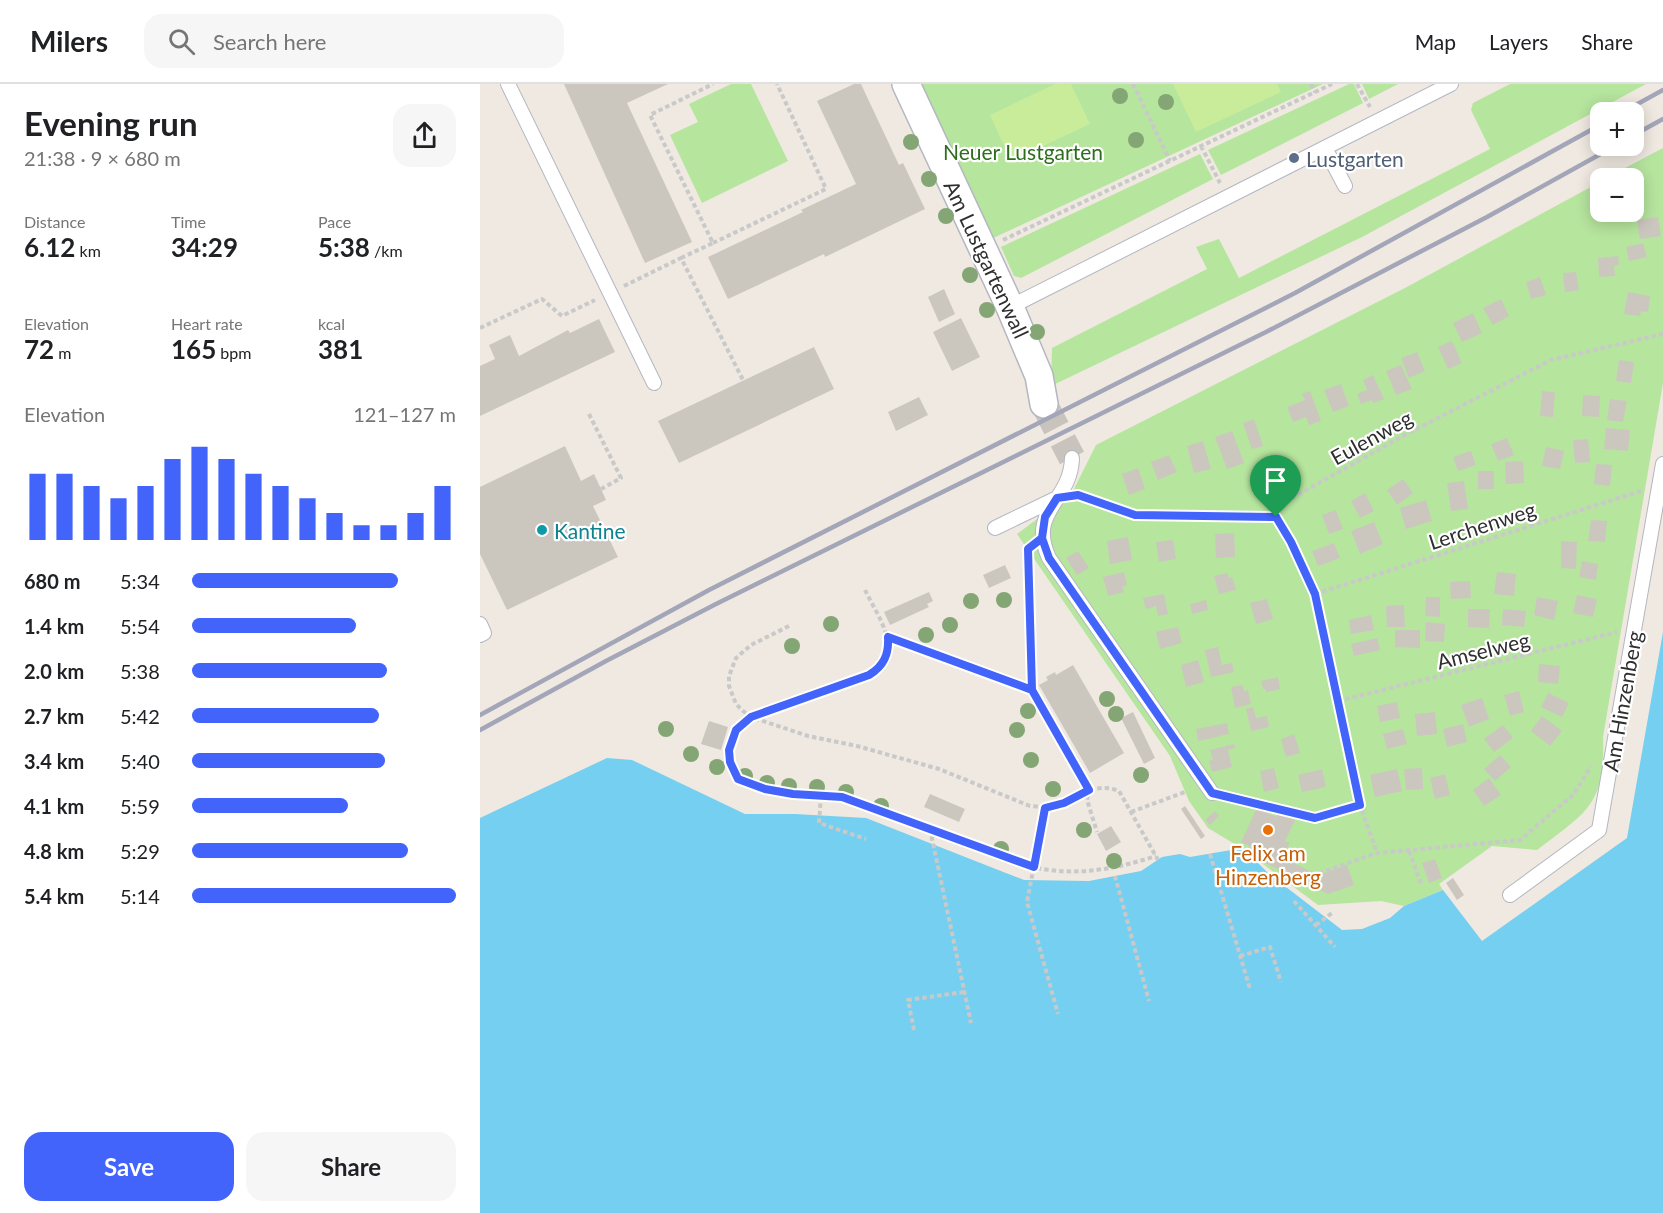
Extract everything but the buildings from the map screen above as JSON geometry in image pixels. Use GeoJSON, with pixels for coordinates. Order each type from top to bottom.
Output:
{"type":"FeatureCollection","features":[{"type":"Feature","properties":{"kind":"street","name":"Am Lustgartenwall"},"geometry":{"type":"LineString","coordinates":[[906,84],[1010,307],[1039,376],[1044,404]]}},
{"type":"Feature","properties":{"kind":"lane"},"geometry":{"type":"LineString","coordinates":[[508,84],[654,383]]}},
{"type":"Feature","properties":{"kind":"lane"},"geometry":{"type":"LineString","coordinates":[[1010,307],[1451,84]]}},
{"type":"Feature","properties":{"kind":"lane"},"geometry":{"type":"LineString","coordinates":[[1325,148],[1345,186]]}},
{"type":"Feature","properties":{"kind":"lane"},"geometry":{"type":"LineString","coordinates":[[1072,458],[1069,480],[1050,507],[1043,533],[1049,558],[1212,793]]}},
{"type":"Feature","properties":{"kind":"lane","name":"Am Hinzenberg"},"geometry":{"type":"LineString","coordinates":[[1510,895],[1599,830],[1663,464]]}},
{"type":"Feature","properties":{"kind":"lane"},"geometry":{"type":"LineString","coordinates":[[995,528],[1057,498]]}},
{"type":"Feature","properties":{"kind":"lane"},"geometry":{"type":"LineString","coordinates":[[480,624],[484,633],[480,635]]}},
{"type":"Feature","properties":{"kind":"path"},"geometry":{"type":"LineString","coordinates":[[712,243],[650,115],[713,84]]}},
{"type":"Feature","properties":{"kind":"path"},"geometry":{"type":"LineString","coordinates":[[681,258],[826,189],[777,84]]}},
{"type":"Feature","properties":{"kind":"path"},"geometry":{"type":"LineString","coordinates":[[1133,84],[1170,161]]}},
{"type":"Feature","properties":{"kind":"path"},"geometry":{"type":"LineString","coordinates":[[1311,84],[1315,92]]}},
{"type":"Feature","properties":{"kind":"path"},"geometry":{"type":"LineString","coordinates":[[983,249],[1332,84]]}},
{"type":"Feature","properties":{"kind":"path"},"geometry":{"type":"LineString","coordinates":[[1357,84],[1377,121]]}},
{"type":"Feature","properties":{"kind":"path"},"geometry":{"type":"LineString","coordinates":[[1201,146],[1227,197]]}},
{"type":"Feature","properties":{"kind":"path","name":"Eulenweg"},"geometry":{"type":"LineString","coordinates":[[1276,517],[1287,501],[1409,432],[1551,360],[1663,334]]}},
{"type":"Feature","properties":{"kind":"path"},"geometry":{"type":"LineString","coordinates":[[589,414],[621,478],[601,489]]}},
{"type":"Feature","properties":{"kind":"path","name":"Lerchenweg"},"geometry":{"type":"LineString","coordinates":[[1315,594],[1645,489],[1659,487]]}},
{"type":"Feature","properties":{"kind":"path"},"geometry":{"type":"LineString","coordinates":[[1057,498],[1078,495],[1135,515],[1276,517],[1291,542],[1315,594],[1360,805],[1377,854]]}},
{"type":"Feature","properties":{"kind":"path"},"geometry":{"type":"LineString","coordinates":[[1043,533],[1028,549],[1032,690],[1089,790],[1087,800],[1097,832]]}},
{"type":"Feature","properties":{"kind":"path"},"geometry":{"type":"LineString","coordinates":[[789,626],[742,650],[731,667],[729,676],[732,696],[736,704],[751,717],[807,736],[857,746],[939,769],[1030,806],[1045,808],[1064,803],[1089,790],[1101,787],[1119,791],[1157,858],[1101,871],[1081,872],[1034,867],[842,797],[765,789],[738,779],[730,762],[729,750],[736,730],[751,717],[876,671],[886,656],[888,637],[865,590]]}},
{"type":"Feature","properties":{"kind":"path","name":"Amselweg"},"geometry":{"type":"LineString","coordinates":[[1338,701],[1634,628]]}},
{"type":"Feature","properties":{"kind":"path"},"geometry":{"type":"LineString","coordinates":[[888,637],[1032,690]]}},
{"type":"Feature","properties":{"kind":"path"},"geometry":{"type":"LineString","coordinates":[[1319,873],[1377,854],[1520,840],[1574,794],[1592,765]]}},
{"type":"Feature","properties":{"kind":"path"},"geometry":{"type":"LineString","coordinates":[[1131,812],[1185,792]]}},
{"type":"Feature","properties":{"kind":"path"},"geometry":{"type":"LineString","coordinates":[[1212,793],[1315,818],[1360,805]]}},
{"type":"Feature","properties":{"kind":"path"},"geometry":{"type":"LineString","coordinates":[[820,796],[819,823],[866,839]]}},
{"type":"Feature","properties":{"kind":"path"},"geometry":{"type":"LineString","coordinates":[[1045,808],[1027,902],[1058,1014]]}},
{"type":"Feature","properties":{"kind":"path"},"geometry":{"type":"LineString","coordinates":[[930,829],[970,1023]]}},
{"type":"Feature","properties":{"kind":"path"},"geometry":{"type":"LineString","coordinates":[[1409,850],[1422,886]]}},
{"type":"Feature","properties":{"kind":"path"},"geometry":{"type":"LineString","coordinates":[[1210,854],[1250,989]]}},
{"type":"Feature","properties":{"kind":"path"},"geometry":{"type":"LineString","coordinates":[[1115,876],[1149,1001]]}},
{"type":"Feature","properties":{"kind":"path"},"geometry":{"type":"LineString","coordinates":[[1294,901],[1335,947]]}},
{"type":"Feature","properties":{"kind":"path"},"geometry":{"type":"LineString","coordinates":[[1316,925],[1332,913]]}},
{"type":"Feature","properties":{"kind":"path"},"geometry":{"type":"LineString","coordinates":[[1240,956],[1270,947],[1281,982]]}},
{"type":"Feature","properties":{"kind":"path"},"geometry":{"type":"LineString","coordinates":[[914,1030],[908,1000],[964,992]]}},
{"type":"Feature","properties":{"kind":"green space"},"geometry":{"type":"Polygon","coordinates":[[[731,84],[751,84],[788,161],[702,203],[670,135],[698,122],[689,104],[731,84]]]}},
{"type":"Feature","properties":{"kind":"green space","name":"Neuer Lustgarten"},"geometry":{"type":"Polygon","coordinates":[[[917,84],[1323,84],[989,240],[917,84]]]}},
{"type":"Feature","properties":{"kind":"green space"},"geometry":{"type":"Polygon","coordinates":[[[1055,84],[1071,84],[1090,124],[1011,161],[990,115],[1055,84]]]}},
{"type":"Feature","properties":{"kind":"green space"},"geometry":{"type":"Polygon","coordinates":[[[1173,84],[1277,84],[1281,92],[1196,132],[1173,84]]]}},
{"type":"Feature","properties":{"kind":"green space"},"geometry":{"type":"Polygon","coordinates":[[[1349,84],[1354,84],[1363,103],[1221,175],[1208,150],[1349,84]]]}},
{"type":"Feature","properties":{"kind":"green space"},"geometry":{"type":"Polygon","coordinates":[[[1362,84],[1398,84],[1369,99],[1362,84]]]}},
{"type":"Feature","properties":{"kind":"green space"},"geometry":{"type":"Polygon","coordinates":[[[1510,84],[1646,84],[1613,102],[1590,102],[1590,114],[1362,237],[1051,386],[1052,348],[1207,269],[1196,247],[1219,239],[1239,278],[1490,149],[1471,110],[1473,103],[1510,84]]]}},
{"type":"Feature","properties":{"kind":"green space"},"geometry":{"type":"Polygon","coordinates":[[[1663,148],[1663,383],[1603,737],[1601,778],[1596,792],[1581,815],[1537,850],[1492,846],[1439,884],[1443,890],[1404,906],[1381,901],[1318,905],[1243,849],[1208,828],[1189,801],[1170,756],[1017,534],[1072,493],[1096,445],[1405,288],[1590,187],[1590,222],[1644,222],[1644,168],[1625,168],[1663,148]]]}},
{"type":"Feature","properties":{"kind":"green space"},"geometry":{"type":"Polygon","coordinates":[[[1200,154],[1213,179],[1021,278],[1014,276],[1001,247],[1200,154]]]}},
{"type":"Feature","properties":{"kind":"water"},"geometry":{"type":"Polygon","coordinates":[[[1663,632],[1663,1213],[480,1213],[480,818],[607,758],[632,760],[745,814],[866,818],[1024,880],[1089,881],[1141,871],[1162,857],[1180,854],[1190,857],[1243,848],[1269,874],[1342,930],[1362,929],[1390,918],[1404,906],[1443,890],[1482,941],[1627,838],[1663,632]]]}},
{"type":"Feature","properties":{"kind":"tunnel"},"geometry":{"type":"LineString","coordinates":[[1044,404],[1072,458]]}},
{"type":"Feature","properties":{"kind":"railway"},"geometry":{"type":"LineString","coordinates":[[1641,102],[1663,90]]}},
{"type":"Feature","properties":{"kind":"railway"},"geometry":{"type":"LineString","coordinates":[[1644,129],[1663,119]]}},
{"type":"Feature","properties":{"kind":"railway"},"geometry":{"type":"LineString","coordinates":[[480,715],[709,590],[1295,293],[1590,131]]}},
{"type":"Feature","properties":{"kind":"railway"},"geometry":{"type":"LineString","coordinates":[[480,730],[716,604],[1266,332],[1487,217],[1597,156]]}},
{"type":"Feature","properties":{"kind":"place","name":"Lustgarten"},"geometry":{"type":"Point","coordinates":[1294,158]}},
{"type":"Feature","properties":{"kind":"place","name":"Kantine"},"geometry":{"type":"Point","coordinates":[542,530]}},
{"type":"Feature","properties":{"kind":"place","name":"Felix am Hinzenberg"},"geometry":{"type":"Point","coordinates":[1268,830]}},
{"type":"Feature","properties":{"kind":"route"},"geometry":{"type":"LineString","coordinates":[[1276,517],[1135,515],[1078,495],[1057,498],[1045,517],[1042,538],[1028,549],[1032,690],[888,637],[886,656],[876,671],[751,717],[743,723],[731,740],[729,750],[733,771],[738,779],[765,789],[793,794],[842,797],[1034,867],[1045,808],[1064,803],[1089,790],[1032,690],[1030,620],[1028,549],[1042,538],[1049,558],[1212,793],[1315,818],[1360,805],[1315,594],[1291,542],[1276,517]]}}]}
